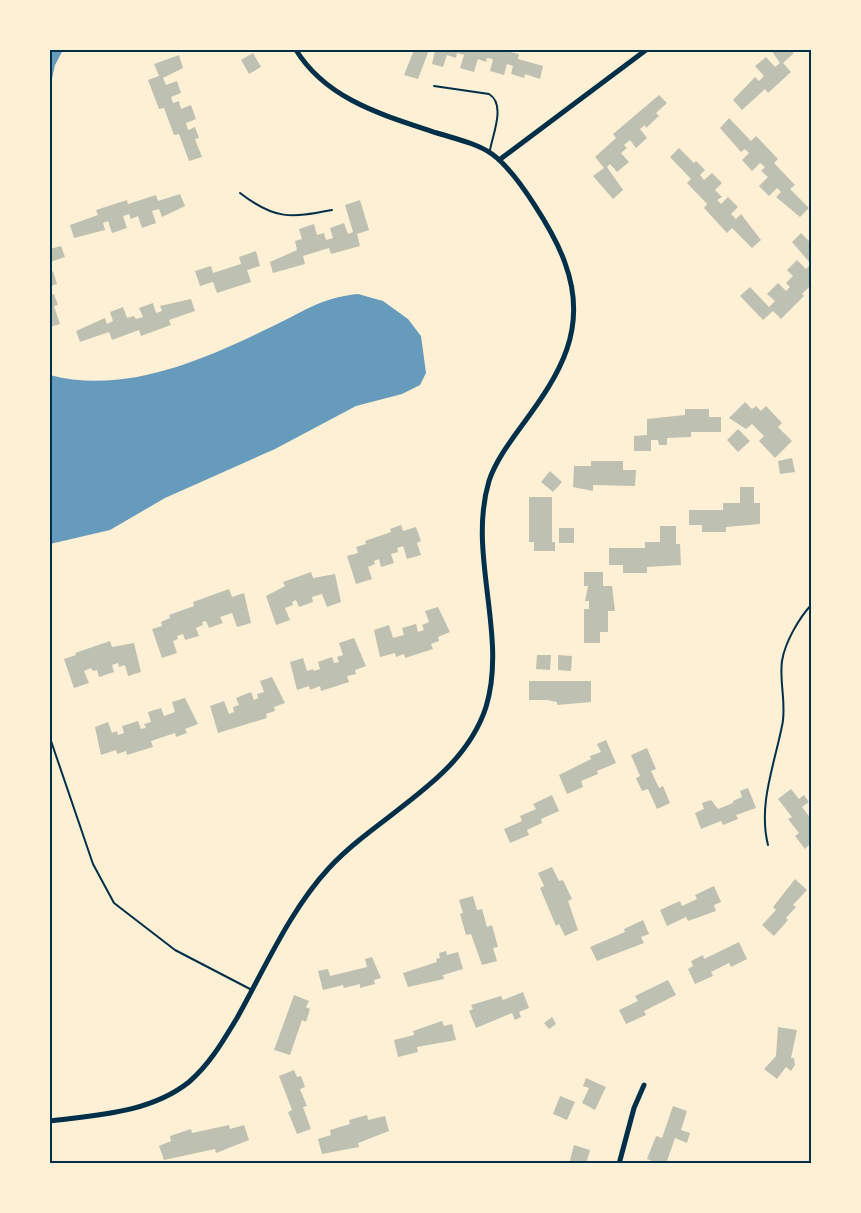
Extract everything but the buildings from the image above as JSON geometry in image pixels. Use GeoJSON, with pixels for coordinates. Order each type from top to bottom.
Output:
{"type":"FeatureCollection","features":[{"type":"Feature","properties":{"kind":"street"},"geometry":{"type":"LineString","coordinates":[[50,1121],[136,1108],[178,1090],[197,1074],[216,1053],[302,904],[328,869],[441,774],[468,743],[485,709],[490,692],[492,660],[482,535],[485,499],[496,464],[550,388],[564,361],[572,335],[571,284],[559,246],[528,198],[499,160],[489,153],[345,98],[313,74],[296,50]]}},
{"type":"Feature","properties":{"kind":"street"},"geometry":{"type":"LineString","coordinates":[[499,160],[646,50]]}},
{"type":"Feature","properties":{"kind":"street"},"geometry":{"type":"LineString","coordinates":[[619,1164],[634,1108],[644,1085]]}},
{"type":"Feature","properties":{"kind":"lane"},"geometry":{"type":"LineString","coordinates":[[434,86],[494,97],[498,105],[489,153]]}},
{"type":"Feature","properties":{"kind":"lane"},"geometry":{"type":"LineString","coordinates":[[240,193],[264,209],[286,217],[332,210]]}},
{"type":"Feature","properties":{"kind":"lane"},"geometry":{"type":"LineString","coordinates":[[50,738],[93,864],[114,903],[175,950],[253,990]]}},
{"type":"Feature","properties":{"kind":"path"},"geometry":{"type":"LineString","coordinates":[[768,845],[765,832],[766,807],[771,768],[783,724],[782,662],[799,622],[812,604]]}},
{"type":"Feature","properties":{"kind":"water"},"geometry":{"type":"Polygon","coordinates":[[[52,50],[63,50],[55,65],[50,88],[52,50]]]}},
{"type":"Feature","properties":{"kind":"water"},"geometry":{"type":"Polygon","coordinates":[[[358,294],[383,301],[408,319],[421,336],[426,373],[420,385],[402,394],[356,406],[275,449],[165,498],[110,530],[50,544],[50,375],[78,380],[106,381],[162,371],[217,352],[322,302],[358,294]]]}}]}
